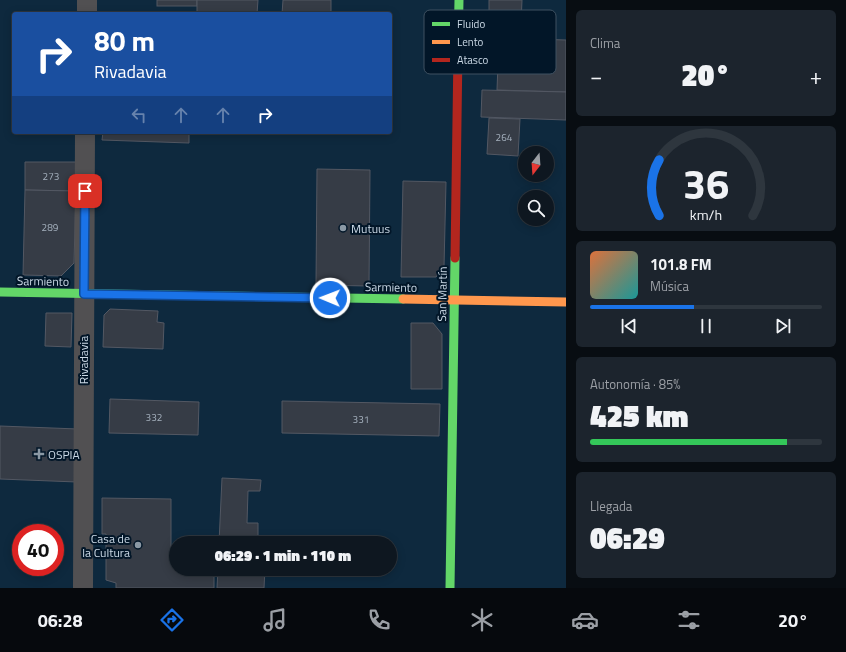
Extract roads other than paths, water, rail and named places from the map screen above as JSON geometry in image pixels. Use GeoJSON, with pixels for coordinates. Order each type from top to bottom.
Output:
{"type":"FeatureCollection","features":[{"type":"Feature","properties":{"kind":"street"},"geometry":{"type":"LineString","coordinates":[[87,0],[87,12]]}},
{"type":"Feature","properties":{"kind":"street","name":"San Martín"},"geometry":{"type":"LineString","coordinates":[[459,0],[459,10]]}},
{"type":"Feature","properties":{"kind":"street","name":"San Martín"},"geometry":{"type":"LineString","coordinates":[[450,588],[458,74]]}},
{"type":"Feature","properties":{"kind":"street","name":"Rivadavia"},"geometry":{"type":"LineString","coordinates":[[82,588],[85,134]]}},
{"type":"Feature","properties":{"kind":"street","name":"Sarmiento"},"geometry":{"type":"LineString","coordinates":[[0,292],[566,302]]}},
{"type":"Feature","properties":{"kind":"place","name":"Mutuus"},"geometry":{"type":"Point","coordinates":[343,228]}},
{"type":"Feature","properties":{"kind":"place","name":"OSPIA"},"geometry":{"type":"Point","coordinates":[39,454]}},
{"type":"Feature","properties":{"kind":"place","name":"Casa de la Cultura"},"geometry":{"type":"Point","coordinates":[138,545]}}]}
